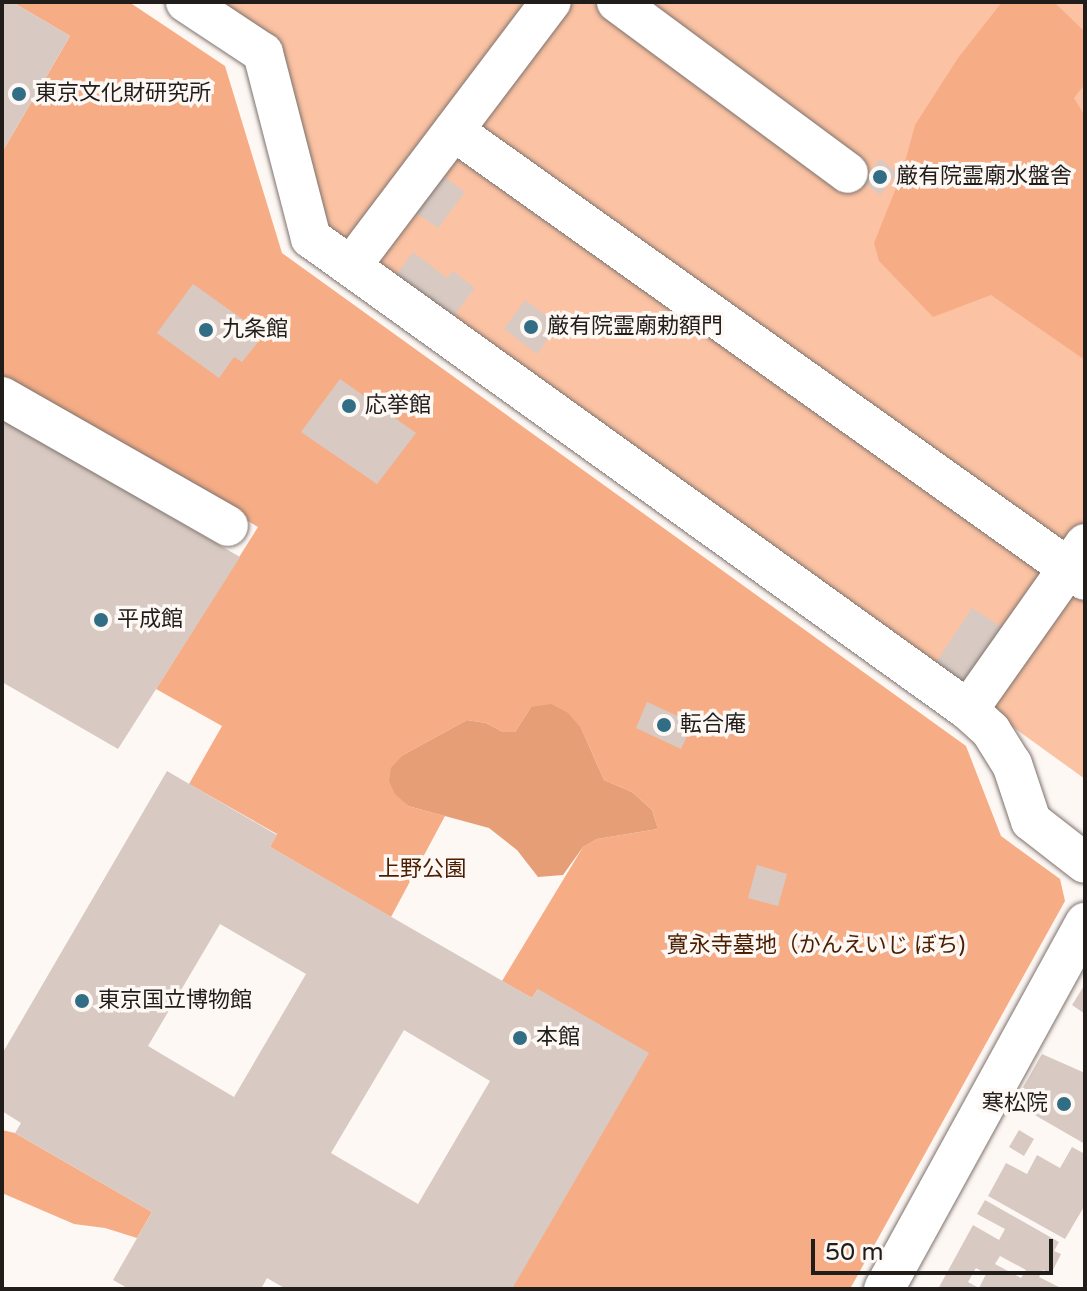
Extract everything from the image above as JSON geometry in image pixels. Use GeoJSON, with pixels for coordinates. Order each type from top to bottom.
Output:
{"type":"FeatureCollection","features":[{"type":"Feature","properties":{"kind":"street"},"geometry":{"type":"LineString","coordinates":[[186,2],[263,53],[311,238],[968,710],[991,731],[1012,764],[1031,821],[1085,863]]}},
{"type":"Feature","properties":{"kind":"street"},"geometry":{"type":"LineString","coordinates":[[351,266],[551,2]]}},
{"type":"Feature","properties":{"kind":"street"},"geometry":{"type":"LineString","coordinates":[[617,2],[848,173]]}},
{"type":"Feature","properties":{"kind":"street"},"geometry":{"type":"LineString","coordinates":[[454,131],[1079,564],[968,710]]}},
{"type":"Feature","properties":{"kind":"street"},"geometry":{"type":"LineString","coordinates":[[2,397],[228,526]]}},
{"type":"Feature","properties":{"kind":"street"},"geometry":{"type":"LineString","coordinates":[[884,1289],[1085,923]]}},
{"type":"Feature","properties":{"kind":"shaded area"},"geometry":{"type":"Polygon","coordinates":[[[208,2],[1085,2],[1085,779],[321,229],[280,50],[208,2]]]}},
{"type":"Feature","properties":{"kind":"shaded area"},"geometry":{"type":"Polygon","coordinates":[[[551,704],[568,713],[581,728],[604,780],[632,792],[652,810],[658,829],[597,839],[583,847],[563,875],[538,877],[517,850],[489,828],[408,806],[395,794],[389,782],[391,768],[403,755],[467,720],[486,723],[503,732],[515,732],[531,707],[551,704]]]}},
{"type":"Feature","properties":{"kind":"green space","name":"寛永寺墓地（かんえいじ ぼち)"},"geometry":{"type":"Polygon","coordinates":[[[12,2],[129,2],[225,66],[282,253],[966,746],[1001,836],[1060,879],[1065,901],[850,1289],[512,1289],[538,989],[532,998],[502,981],[583,847],[597,839],[658,829],[652,810],[632,792],[604,780],[581,728],[531,707],[515,732],[503,732],[486,723],[467,720],[403,755],[389,782],[408,806],[445,816],[391,917],[270,847],[277,834],[189,784],[222,726],[156,689],[258,527],[2,377],[2,152],[70,36],[12,2]]]}},
{"type":"Feature","properties":{"kind":"green space"},"geometry":{"type":"Polygon","coordinates":[[[1002,2],[1054,2],[1085,32],[1085,84],[1074,98],[1085,116],[1085,360],[991,295],[933,317],[879,261],[874,243],[902,173],[915,125],[958,58],[1002,2]]]}},
{"type":"Feature","properties":{"kind":"green space"},"geometry":{"type":"Polygon","coordinates":[[[2,1130],[15,1133],[152,1212],[137,1238],[105,1228],[74,1224],[2,1193],[2,1130]]]}},
{"type":"Feature","properties":{"kind":"building","name":"東京文化財研究所"},"geometry":{"type":"Polygon","coordinates":[[[2,2],[12,2],[70,36],[2,152],[2,2]]]}},
{"type":"Feature","properties":{"kind":"building","name":"厳有院霊廟水盤舎"},"geometry":{"type":"Polygon","coordinates":[[[880,159],[898,173],[880,195],[862,181],[880,159]]]}},
{"type":"Feature","properties":{"kind":"building"},"geometry":{"type":"Polygon","coordinates":[[[442,175],[465,192],[438,228],[416,213],[442,175]]]}},
{"type":"Feature","properties":{"kind":"building"},"geometry":{"type":"Polygon","coordinates":[[[413,252],[447,278],[453,271],[475,288],[450,321],[394,278],[413,252]]]}},
{"type":"Feature","properties":{"kind":"building","name":"九条館"},"geometry":{"type":"Polygon","coordinates":[[[193,284],[255,328],[250,337],[258,342],[242,362],[234,357],[219,378],[157,333],[193,284]]]}},
{"type":"Feature","properties":{"kind":"building","name":"厳有院霊廟勅額門"},"geometry":{"type":"Polygon","coordinates":[[[525,300],[558,324],[537,354],[504,329],[525,300]]]}},
{"type":"Feature","properties":{"kind":"building","name":"応挙館"},"geometry":{"type":"Polygon","coordinates":[[[340,379],[416,433],[377,484],[301,432],[340,379]]]}},
{"type":"Feature","properties":{"kind":"building","name":"平成館"},"geometry":{"type":"Polygon","coordinates":[[[2,419],[240,557],[118,749],[2,682],[2,419]]]}},
{"type":"Feature","properties":{"kind":"building"},"geometry":{"type":"Polygon","coordinates":[[[972,608],[1008,631],[971,688],[935,664],[972,608]]]}},
{"type":"Feature","properties":{"kind":"building","name":"転合庵"},"geometry":{"type":"Polygon","coordinates":[[[647,702],[693,723],[681,749],[636,728],[647,702]]]}},
{"type":"Feature","properties":{"kind":"building","name":"本館"},"geometry":{"type":"Polygon","coordinates":[[[167,771],[277,835],[270,847],[532,998],[538,989],[649,1053],[512,1289],[286,1289],[267,1278],[261,1289],[129,1289],[113,1280],[152,1212],[15,1133],[21,1123],[2,1111],[2,1054],[167,771]],[[220,924],[148,1046],[234,1097],[306,974],[220,924]],[[404,1030],[331,1153],[418,1204],[490,1081],[404,1030]]]}},
{"type":"Feature","properties":{"kind":"building"},"geometry":{"type":"Polygon","coordinates":[[[757,865],[787,874],[778,906],[748,898],[757,865]]]}},
{"type":"Feature","properties":{"kind":"building"},"geometry":{"type":"Polygon","coordinates":[[[1085,984],[1085,1014],[1072,1005],[1085,984]]]}},
{"type":"Feature","properties":{"kind":"building"},"geometry":{"type":"Polygon","coordinates":[[[1042,1054],[1085,1073],[1085,1144],[1014,1103],[1042,1054]]]}},
{"type":"Feature","properties":{"kind":"building"},"geometry":{"type":"Polygon","coordinates":[[[1019,1130],[1034,1139],[1024,1156],[1009,1147],[1019,1130]]]}},
{"type":"Feature","properties":{"kind":"building"},"geometry":{"type":"Polygon","coordinates":[[[1072,1147],[1085,1154],[1085,1205],[1065,1239],[988,1196],[1006,1163],[1027,1174],[1037,1155],[1060,1168],[1072,1147]]]}},
{"type":"Feature","properties":{"kind":"building"},"geometry":{"type":"Polygon","coordinates":[[[985,1200],[1059,1242],[1054,1251],[1061,1254],[1051,1274],[1043,1270],[1039,1277],[1063,1289],[938,1289],[973,1225],[999,1240],[1005,1229],[977,1214],[985,1200]],[[1000,1256],[995,1264],[1021,1278],[1026,1270],[1000,1256]],[[976,1268],[968,1282],[979,1288],[986,1274],[976,1268]]]}},
{"type":"Feature","properties":{"kind":"place","name":"東京文化財研究所"},"geometry":{"type":"Point","coordinates":[19,94]}},
{"type":"Feature","properties":{"kind":"place","name":"厳有院霊廟水盤舎"},"geometry":{"type":"Point","coordinates":[880,177]}},
{"type":"Feature","properties":{"kind":"place","name":"厳有院霊廟勅額門"},"geometry":{"type":"Point","coordinates":[531,327]}},
{"type":"Feature","properties":{"kind":"place","name":"九条館"},"geometry":{"type":"Point","coordinates":[206,330]}},
{"type":"Feature","properties":{"kind":"place","name":"応挙館"},"geometry":{"type":"Point","coordinates":[349,406]}},
{"type":"Feature","properties":{"kind":"place","name":"平成館"},"geometry":{"type":"Point","coordinates":[101,620]}},
{"type":"Feature","properties":{"kind":"place","name":"転合庵"},"geometry":{"type":"Point","coordinates":[664,725]}},
{"type":"Feature","properties":{"kind":"place","name":"東京国立博物館"},"geometry":{"type":"Point","coordinates":[82,1001]}},
{"type":"Feature","properties":{"kind":"place","name":"本館"},"geometry":{"type":"Point","coordinates":[520,1038]}},
{"type":"Feature","properties":{"kind":"place","name":"寒松院"},"geometry":{"type":"Point","coordinates":[1064,1104]}},
{"type":"Feature","properties":{"kind":"park label","name":"上野公園"},"geometry":{"type":"Point","coordinates":[422,870]}}]}
